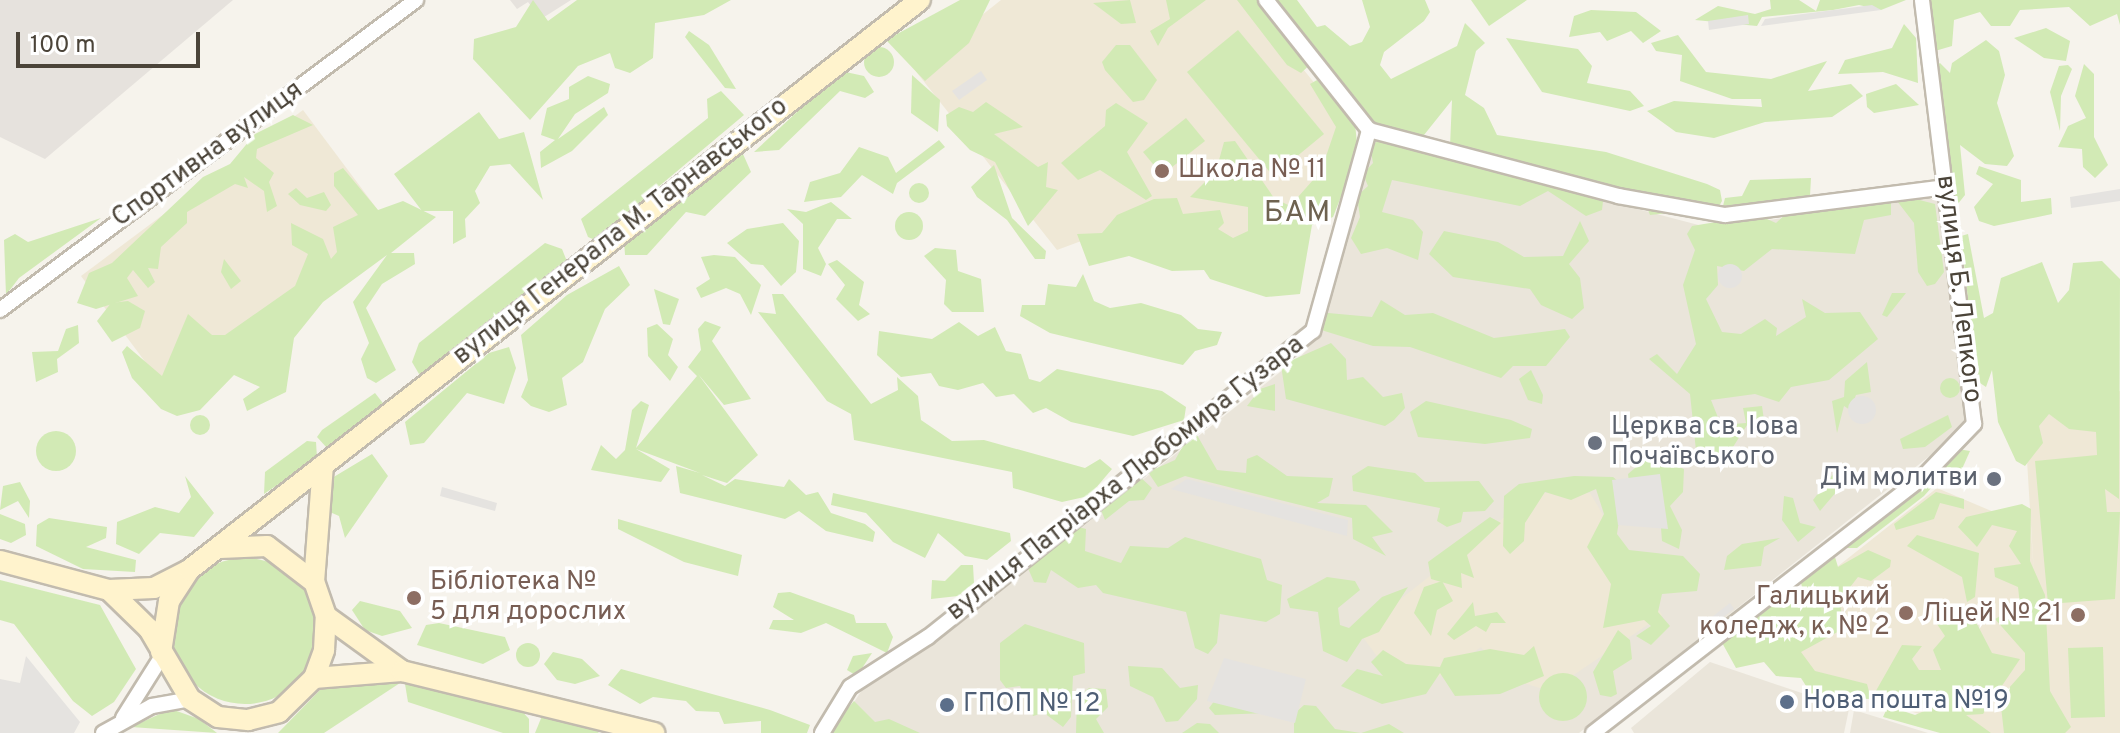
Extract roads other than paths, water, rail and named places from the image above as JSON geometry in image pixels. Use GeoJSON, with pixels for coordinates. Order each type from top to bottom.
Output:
{"type":"FeatureCollection","features":[{"type":"Feature","properties":{"kind":"main road","name":"вулиця Генерала М. Тарнавського"},"geometry":{"type":"LineString","coordinates":[[216,549],[920,0]]}},
{"type":"Feature","properties":{"kind":"main road"},"geometry":{"type":"LineString","coordinates":[[269,733],[279,712],[314,678],[326,616],[314,582],[323,465]]}},
{"type":"Feature","properties":{"kind":"main road"},"geometry":{"type":"LineString","coordinates":[[0,561],[109,590],[154,588],[189,570],[216,549],[267,546],[314,582]]}},
{"type":"Feature","properties":{"kind":"main road"},"geometry":{"type":"LineString","coordinates":[[161,654],[169,601],[189,570]]}},
{"type":"Feature","properties":{"kind":"main road"},"geometry":{"type":"LineString","coordinates":[[109,590],[137,614],[190,699],[224,725],[279,712]]}},
{"type":"Feature","properties":{"kind":"main road"},"geometry":{"type":"LineString","coordinates":[[326,616],[402,671]]}},
{"type":"Feature","properties":{"kind":"main road"},"geometry":{"type":"LineString","coordinates":[[314,678],[402,671],[655,733]]}},
{"type":"Feature","properties":{"kind":"street","name":"Спортивна вулиця"},"geometry":{"type":"LineString","coordinates":[[0,310],[416,0]]}},
{"type":"Feature","properties":{"kind":"street"},"geometry":{"type":"LineString","coordinates":[[1266,0],[1369,130],[1618,196],[1725,215],[1946,187]]}},
{"type":"Feature","properties":{"kind":"street","name":"вулиця Б. Лепкого"},"geometry":{"type":"LineString","coordinates":[[1593,733],[1968,438],[1974,411],[1922,0]]}},
{"type":"Feature","properties":{"kind":"street","name":"вулиця Патріарха Любомира Гузара"},"geometry":{"type":"LineString","coordinates":[[822,733],[850,687],[928,637],[1313,331],[1369,130]]}},
{"type":"Feature","properties":{"kind":"street"},"geometry":{"type":"LineString","coordinates":[[120,721],[161,654]]}},
{"type":"Feature","properties":{"kind":"street"},"geometry":{"type":"LineString","coordinates":[[103,733],[120,721],[190,699]]}},
{"type":"Feature","properties":{"kind":"place","name":"Школа № 11"},"geometry":{"type":"Point","coordinates":[1162,171]}},
{"type":"Feature","properties":{"kind":"place","name":"Церква св. Іова Почаївського"},"geometry":{"type":"Point","coordinates":[1595,443]}},
{"type":"Feature","properties":{"kind":"place","name":"Дім молитви"},"geometry":{"type":"Point","coordinates":[1994,479]}},
{"type":"Feature","properties":{"kind":"place","name":"Бібліотека № 5 для дорослих"},"geometry":{"type":"Point","coordinates":[414,598]}},
{"type":"Feature","properties":{"kind":"place","name":"Галицький коледж, к. № 2"},"geometry":{"type":"Point","coordinates":[1906,613]}},
{"type":"Feature","properties":{"kind":"place","name":"Ліцей № 21"},"geometry":{"type":"Point","coordinates":[2078,615]}},
{"type":"Feature","properties":{"kind":"place","name":"Нова пошта №19"},"geometry":{"type":"Point","coordinates":[1787,702]}},
{"type":"Feature","properties":{"kind":"place","name":"ГПОП № 12"},"geometry":{"type":"Point","coordinates":[947,705]}},
{"type":"Feature","properties":{"kind":"district","name":"БАМ"},"geometry":{"type":"Point","coordinates":[1298,214]}}]}
